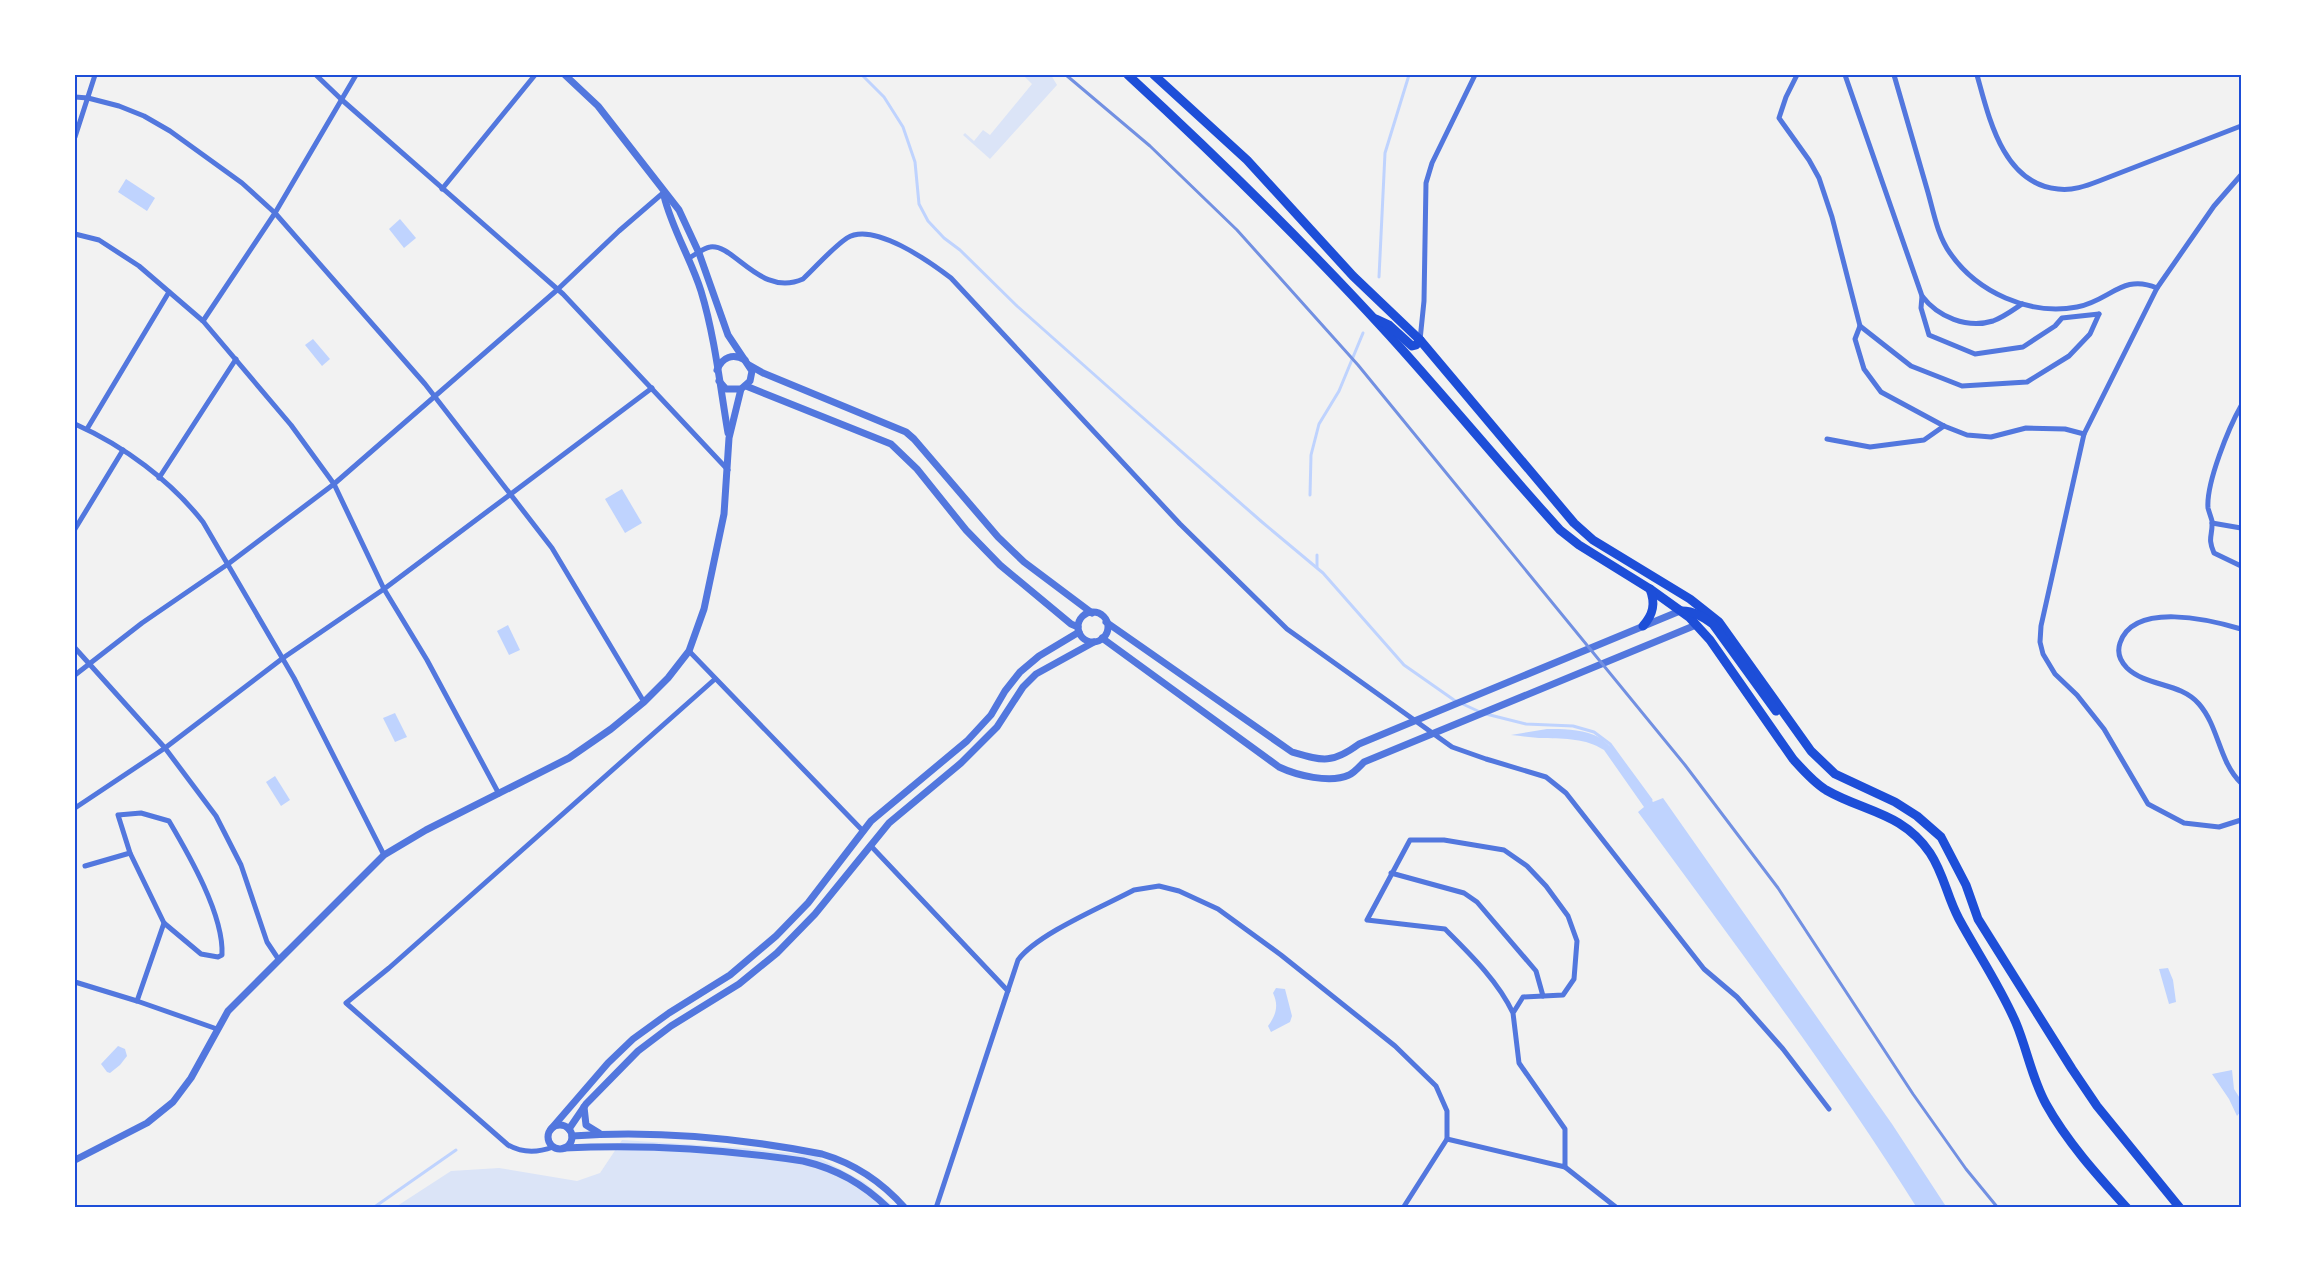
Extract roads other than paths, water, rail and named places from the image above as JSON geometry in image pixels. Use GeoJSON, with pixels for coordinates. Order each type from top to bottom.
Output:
{"type":"FeatureCollection","features":[{"type":"Feature","properties":{"kind":"main road"},"geometry":{"type":"LineString","coordinates":[[1128,75],[1212,154],[1373,318],[1560,530],[1650,589],[1696,625],[1710,640],[1793,759],[1808,776],[1835,794],[1890,817],[1916,837],[1929,851],[1942,872],[1958,916],[2001,991],[2046,1104],[2095,1171],[2127,1208]]}},
{"type":"Feature","properties":{"kind":"main road"},"geometry":{"type":"LineString","coordinates":[[1154,75],[1247,160],[1353,276],[1419,340],[1574,523],[1593,540],[1690,599],[1724,626],[1811,751]]}},
{"type":"Feature","properties":{"kind":"main road"},"geometry":{"type":"LineString","coordinates":[[1373,318],[1389,325],[1412,346],[1416,345],[1419,340]]}},
{"type":"Feature","properties":{"kind":"main road"},"geometry":{"type":"LineString","coordinates":[[1643,626],[1650,618],[1653,604],[1650,589]]}},
{"type":"Feature","properties":{"kind":"main road"},"geometry":{"type":"LineString","coordinates":[[1690,599],[1697,614],[1696,625]]}},
{"type":"Feature","properties":{"kind":"main road"},"geometry":{"type":"LineString","coordinates":[[1680,611],[1697,614],[1713,624],[1775,710],[1835,774],[1895,802],[1917,816],[1941,837],[1966,885],[1978,919],[2072,1069],[2097,1106],[2180,1208]]}},
{"type":"Feature","properties":{"kind":"street"},"geometry":{"type":"LineString","coordinates":[[75,137],[95,75]]}},
{"type":"Feature","properties":{"kind":"street"},"geometry":{"type":"LineString","coordinates":[[316,75],[557,290],[728,471]]}},
{"type":"Feature","properties":{"kind":"street"},"geometry":{"type":"LineString","coordinates":[[203,321],[275,213],[357,75]]}},
{"type":"Feature","properties":{"kind":"street"},"geometry":{"type":"LineString","coordinates":[[442,189],[535,75]]}},
{"type":"Feature","properties":{"kind":"street"},"geometry":{"type":"LineString","coordinates":[[565,75],[598,106],[663,193],[679,210],[699,253],[729,335],[747,362],[751,376],[744,388],[729,438]]}},
{"type":"Feature","properties":{"kind":"street"},"geometry":{"type":"LineString","coordinates":[[1419,340],[1424,301],[1426,183],[1431,163],[1475,75]]}},
{"type":"Feature","properties":{"kind":"street"},"geometry":{"type":"LineString","coordinates":[[1797,75],[1779,118],[1819,178],[1832,217],[1860,326],[1855,339],[1864,369],[1881,392],[1944,426],[1967,435],[1991,437],[2026,428],[2065,429],[2084,434]]}},
{"type":"Feature","properties":{"kind":"street"},"geometry":{"type":"LineString","coordinates":[[1845,75],[1922,296],[1932,309],[1962,322],[1991,321],[2006,316],[2022,304]]}},
{"type":"Feature","properties":{"kind":"street"},"geometry":{"type":"LineString","coordinates":[[1894,75],[1937,225],[1948,252],[1971,278],[1995,293],[2022,304],[2048,310],[2077,307],[2098,301],[2133,282],[2144,282],[2157,288]]}},
{"type":"Feature","properties":{"kind":"street"},"geometry":{"type":"LineString","coordinates":[[1977,75],[2000,147],[2012,163],[2034,182],[2058,189],[2078,188],[2099,181],[2241,126]]}},
{"type":"Feature","properties":{"kind":"street"},"geometry":{"type":"LineString","coordinates":[[75,97],[119,106],[144,116],[170,131],[242,183],[275,213],[436,397],[552,548],[644,702]]}},
{"type":"Feature","properties":{"kind":"street"},"geometry":{"type":"LineString","coordinates":[[2241,176],[2214,206],[2157,288],[2084,434],[2041,626],[2040,642],[2043,654],[2055,674],[2077,695],[2104,729],[2148,804],[2184,823],[2219,827],[2241,820]]}},
{"type":"Feature","properties":{"kind":"street"},"geometry":{"type":"LineString","coordinates":[[75,1160],[147,1123],[173,1102],[191,1078],[228,1011],[384,855],[426,830],[569,758],[611,729],[644,702],[669,678],[689,651],[704,609],[724,514],[729,438],[712,334],[689,258],[669,214],[663,193]]}},
{"type":"Feature","properties":{"kind":"street"},"geometry":{"type":"LineString","coordinates":[[75,675],[142,623],[228,564],[334,484],[557,290],[663,193]]}},
{"type":"Feature","properties":{"kind":"street"},"geometry":{"type":"LineString","coordinates":[[689,258],[709,247],[718,248],[756,274],[785,284],[794,283],[803,279],[848,237],[860,233],[888,240],[931,263],[959,287],[1180,524],[1287,630],[1452,747],[1546,777],[1566,793],[1704,969],[1744,1006],[1783,1049],[1829,1109]]}},
{"type":"Feature","properties":{"kind":"street"},"geometry":{"type":"LineString","coordinates":[[75,234],[99,240],[139,266],[203,321],[291,425],[334,484],[384,589],[427,660],[499,794]]}},
{"type":"Feature","properties":{"kind":"street"},"geometry":{"type":"LineString","coordinates":[[87,429],[169,292]]}},
{"type":"Feature","properties":{"kind":"street"},"geometry":{"type":"LineString","coordinates":[[1860,326],[1911,366],[1962,386],[1984,385],[2027,382],[2069,356],[2090,334],[2099,314],[2062,318],[2055,326],[2023,347],[1976,354],[1929,335],[1921,308],[1922,296]]}},
{"type":"Feature","properties":{"kind":"street"},"geometry":{"type":"LineString","coordinates":[[717,370],[719,364],[734,356],[763,372],[906,432],[998,537],[1024,562],[1092,613],[1101,615],[1106,622],[1292,752],[1310,757],[1327,759],[1341,757],[1359,744],[1680,611]]}},
{"type":"Feature","properties":{"kind":"street"},"geometry":{"type":"LineString","coordinates":[[159,478],[236,359]]}},
{"type":"Feature","properties":{"kind":"street"},"geometry":{"type":"LineString","coordinates":[[719,381],[726,389],[736,391],[744,388],[891,444],[910,461],[966,530],[1000,565],[1078,629],[1084,639],[1094,642]]}},
{"type":"Feature","properties":{"kind":"street"},"geometry":{"type":"LineString","coordinates":[[75,808],[165,748],[283,658],[384,589],[652,388]]}},
{"type":"Feature","properties":{"kind":"street"},"geometry":{"type":"LineString","coordinates":[[2241,406],[2212,479],[2208,506],[2212,523],[2209,542],[2214,553],[2241,566]]}},
{"type":"Feature","properties":{"kind":"street"},"geometry":{"type":"LineString","coordinates":[[75,424],[123,450],[188,503],[203,522],[283,658],[384,855]]}},
{"type":"Feature","properties":{"kind":"street"},"geometry":{"type":"LineString","coordinates":[[1827,439],[1870,447],[1924,440],[1944,426]]}},
{"type":"Feature","properties":{"kind":"street"},"geometry":{"type":"LineString","coordinates":[[75,529],[123,450]]}},
{"type":"Feature","properties":{"kind":"street"},"geometry":{"type":"LineString","coordinates":[[2212,523],[2241,528]]}},
{"type":"Feature","properties":{"kind":"street"},"geometry":{"type":"LineString","coordinates":[[553,1147],[548,1136],[551,1129],[608,1063],[633,1039],[669,1013],[730,975],[776,936],[808,903],[863,831],[880,813],[967,741],[991,715],[1005,691],[1020,672],[1078,629],[1081,619],[1092,613]]}},
{"type":"Feature","properties":{"kind":"street"},"geometry":{"type":"LineString","coordinates":[[2241,629],[2176,616],[2150,619],[2129,628],[2120,643],[2119,658],[2139,677],[2165,684],[2191,695],[2206,711],[2230,773],[2241,783]]}},
{"type":"Feature","properties":{"kind":"street"},"geometry":{"type":"LineString","coordinates":[[564,1148],[570,1143],[571,1132],[584,1106],[638,1051],[671,1026],[739,984],[777,953],[815,914],[889,823],[972,752],[997,727],[1023,687],[1036,674],[1102,638],[1107,631],[1106,622]]}},
{"type":"Feature","properties":{"kind":"street"},"geometry":{"type":"LineString","coordinates":[[1102,638],[1279,767],[1295,775],[1334,778],[1349,775],[1364,762],[1696,625]]}},
{"type":"Feature","properties":{"kind":"street"},"geometry":{"type":"LineString","coordinates":[[75,648],[165,748],[225,830],[241,865],[267,942],[279,960]]}},
{"type":"Feature","properties":{"kind":"street"},"geometry":{"type":"LineString","coordinates":[[689,651],[863,831]]}},
{"type":"Feature","properties":{"kind":"street"},"geometry":{"type":"LineString","coordinates":[[715,679],[389,968],[346,1003],[508,1145],[520,1151],[528,1152],[553,1147],[675,1147],[803,1161],[842,1174],[867,1189],[888,1208]]}},
{"type":"Feature","properties":{"kind":"street"},"geometry":{"type":"LineString","coordinates":[[141,813],[169,821],[193,862],[214,914],[222,944],[222,955],[218,957],[201,954],[164,923],[130,854],[118,815],[141,813]]}},
{"type":"Feature","properties":{"kind":"street"},"geometry":{"type":"LineString","coordinates":[[1513,1013],[1523,997],[1563,995],[1574,979],[1577,941],[1568,916],[1546,886],[1527,866],[1504,850],[1444,840],[1410,840],[1367,920],[1445,929],[1493,981],[1506,998],[1513,1013],[1519,1063],[1565,1129],[1565,1167]]}},
{"type":"Feature","properties":{"kind":"street"},"geometry":{"type":"LineString","coordinates":[[870,844],[1008,991]]}},
{"type":"Feature","properties":{"kind":"street"},"geometry":{"type":"LineString","coordinates":[[85,866],[130,854]]}},
{"type":"Feature","properties":{"kind":"street"},"geometry":{"type":"LineString","coordinates":[[1391,873],[1464,893],[1477,902],[1536,971],[1543,996]]}},
{"type":"Feature","properties":{"kind":"street"},"geometry":{"type":"LineString","coordinates":[[936,1208],[1018,960],[1026,949],[1043,938],[1134,890],[1159,886],[1179,891],[1218,909],[1281,955],[1395,1046],[1436,1086],[1447,1111],[1447,1139],[1402,1208]]}},
{"type":"Feature","properties":{"kind":"street"},"geometry":{"type":"LineString","coordinates":[[137,1001],[164,923]]}},
{"type":"Feature","properties":{"kind":"street"},"geometry":{"type":"LineString","coordinates":[[75,982],[217,1029]]}},
{"type":"Feature","properties":{"kind":"street"},"geometry":{"type":"LineString","coordinates":[[584,1106],[586,1125],[601,1134]]}},
{"type":"Feature","properties":{"kind":"street"},"geometry":{"type":"LineString","coordinates":[[551,1129],[562,1125],[571,1132],[684,1135],[822,1154],[838,1159],[869,1175],[905,1208]]}},
{"type":"Feature","properties":{"kind":"street"},"geometry":{"type":"LineString","coordinates":[[1447,1139],[1565,1167],[1617,1208]]}},
{"type":"Feature","properties":{"kind":"water"},"geometry":{"type":"Polygon","coordinates":[[[126,179],[155,198],[147,211],[118,192],[126,179]]]}},
{"type":"Feature","properties":{"kind":"water"},"geometry":{"type":"Polygon","coordinates":[[[400,219],[416,238],[404,248],[389,229],[400,219]]]}},
{"type":"Feature","properties":{"kind":"water"},"geometry":{"type":"Polygon","coordinates":[[[313,339],[330,359],[322,366],[305,345],[313,339]]]}},
{"type":"Feature","properties":{"kind":"water"},"geometry":{"type":"Polygon","coordinates":[[[622,489],[642,523],[625,533],[605,499],[622,489]]]}},
{"type":"Feature","properties":{"kind":"water"},"geometry":{"type":"Polygon","coordinates":[[[508,625],[520,650],[509,655],[497,631],[508,625]]]}},
{"type":"Feature","properties":{"kind":"water"},"geometry":{"type":"Polygon","coordinates":[[[395,713],[407,737],[395,742],[383,718],[395,713]]]}},
{"type":"Feature","properties":{"kind":"water"},"geometry":{"type":"Polygon","coordinates":[[[1547,729],[1582,732],[1602,739],[1618,755],[1653,802],[1663,798],[1892,1124],[1947,1208],[1917,1208],[1816,1057],[1638,812],[1644,807],[1604,750],[1590,743],[1575,740],[1511,735],[1547,729]]]}},
{"type":"Feature","properties":{"kind":"water"},"geometry":{"type":"Polygon","coordinates":[[[275,776],[290,800],[281,806],[266,782],[275,776]]]}},
{"type":"Feature","properties":{"kind":"water"},"geometry":{"type":"Polygon","coordinates":[[[2168,968],[2173,980],[2176,1002],[2169,1004],[2159,969],[2168,968]]]}},
{"type":"Feature","properties":{"kind":"water"},"geometry":{"type":"Polygon","coordinates":[[[1276,988],[1285,989],[1292,1016],[1290,1022],[1271,1032],[1268,1026],[1276,1010],[1273,993],[1276,988]]]}},
{"type":"Feature","properties":{"kind":"water"},"geometry":{"type":"Polygon","coordinates":[[[118,1046],[125,1049],[127,1056],[110,1073],[107,1072],[101,1064],[118,1046]]]}},
{"type":"Feature","properties":{"kind":"water"},"geometry":{"type":"Polygon","coordinates":[[[2232,1070],[2234,1089],[2241,1100],[2241,1111],[2237,1116],[2229,1099],[2212,1074],[2232,1070]]]}},
{"type":"Feature","properties":{"kind":"waterway"},"geometry":{"type":"LineString","coordinates":[[862,75],[884,97],[903,127],[915,162],[919,204],[928,221],[944,238],[960,250],[1017,306],[1133,409],[1323,573],[1404,665],[1454,700],[1480,712]]}},
{"type":"Feature","properties":{"kind":"waterway"},"geometry":{"type":"LineString","coordinates":[[1379,277],[1385,153],[1409,75]]}},
{"type":"Feature","properties":{"kind":"waterway"},"geometry":{"type":"LineString","coordinates":[[1310,495],[1311,455],[1319,424],[1339,391],[1363,333]]}},
{"type":"Feature","properties":{"kind":"waterway"},"geometry":{"type":"LineString","coordinates":[[1317,555],[1317,567]]}},
{"type":"Feature","properties":{"kind":"waterway"},"geometry":{"type":"LineString","coordinates":[[1486,714],[1526,724],[1573,726],[1594,732],[1610,744],[1651,800]]}},
{"type":"Feature","properties":{"kind":"waterway"},"geometry":{"type":"LineString","coordinates":[[373,1208],[456,1150]]}},
{"type":"Feature","properties":{"kind":"railway"},"geometry":{"type":"LineString","coordinates":[[1066,75],[1150,146],[1237,230],[1358,365],[1685,765],[1778,888],[1913,1094],[1966,1169],[1998,1208]]}}]}
